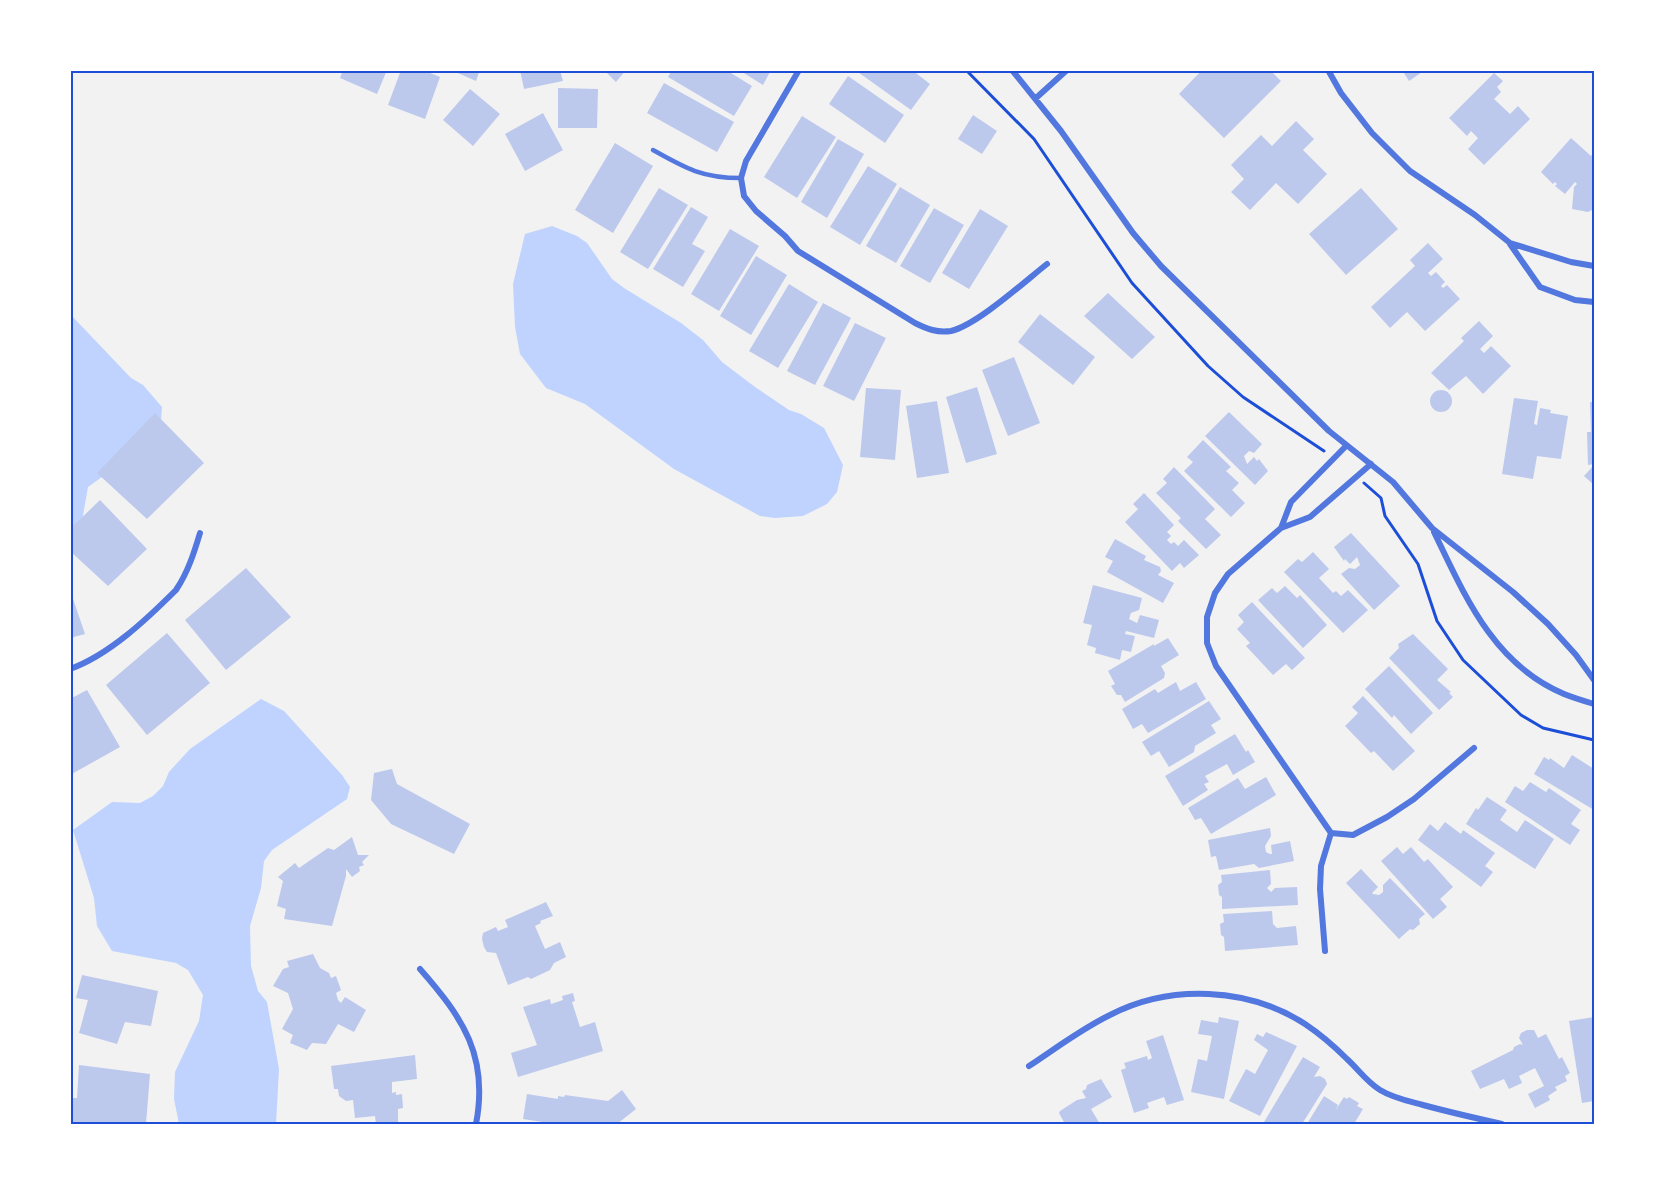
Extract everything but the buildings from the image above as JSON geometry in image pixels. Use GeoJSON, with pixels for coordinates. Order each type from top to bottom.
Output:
{"type":"FeatureCollection","features":[{"type":"Feature","properties":{"kind":"street"},"geometry":{"type":"LineString","coordinates":[[799,70],[746,161],[741,178],[744,196],[756,211],[785,236],[798,251],[928,330],[950,331],[975,320],[1047,264]]}},
{"type":"Feature","properties":{"kind":"street"},"geometry":{"type":"LineString","coordinates":[[1012,70],[1078,153],[1119,215],[1161,266],[1329,431],[1371,464],[1408,498],[1432,528],[1469,604],[1482,626],[1499,646],[1540,681],[1563,694],[1594,704]]}},
{"type":"Feature","properties":{"kind":"street"},"geometry":{"type":"LineString","coordinates":[[1036,98],[1068,70]]}},
{"type":"Feature","properties":{"kind":"street"},"geometry":{"type":"LineString","coordinates":[[1328,70],[1355,112],[1390,153],[1410,171],[1475,215],[1510,243],[1540,286],[1575,300],[1594,303]]}},
{"type":"Feature","properties":{"kind":"street"},"geometry":{"type":"LineString","coordinates":[[1510,243],[1571,262],[1594,266]]}},
{"type":"Feature","properties":{"kind":"street"},"geometry":{"type":"LineString","coordinates":[[1281,528],[1291,502],[1346,446]]}},
{"type":"Feature","properties":{"kind":"street"},"geometry":{"type":"LineString","coordinates":[[1331,833],[1216,666],[1207,642],[1207,617],[1215,593],[1228,574],[1281,528],[1311,517],[1371,464]]}},
{"type":"Feature","properties":{"kind":"street"},"geometry":{"type":"LineString","coordinates":[[1432,528],[1514,592],[1548,624],[1576,655],[1594,680]]}},
{"type":"Feature","properties":{"kind":"street"},"geometry":{"type":"LineString","coordinates":[[70,669],[85,664],[102,654],[176,590],[190,565],[200,533]]}},
{"type":"Feature","properties":{"kind":"street"},"geometry":{"type":"LineString","coordinates":[[1331,833],[1353,835],[1387,817],[1414,799],[1474,748]]}},
{"type":"Feature","properties":{"kind":"street"},"geometry":{"type":"LineString","coordinates":[[1325,951],[1320,889],[1321,866],[1331,833]]}},
{"type":"Feature","properties":{"kind":"street"},"geometry":{"type":"LineString","coordinates":[[420,969],[455,1011],[472,1047],[480,1089],[476,1125]]}},
{"type":"Feature","properties":{"kind":"street"},"geometry":{"type":"LineString","coordinates":[[1029,1066],[1090,1026],[1131,1005],[1179,994],[1230,995],[1263,1004],[1303,1023],[1320,1034],[1362,1076],[1380,1090],[1400,1099],[1502,1125]]}},
{"type":"Feature","properties":{"kind":"lane"},"geometry":{"type":"LineString","coordinates":[[653,150],[688,170],[728,178],[741,178]]}},
{"type":"Feature","properties":{"kind":"path"},"geometry":{"type":"LineString","coordinates":[[966,70],[1034,139],[1132,283],[1208,366],[1243,397],[1334,459]]}},
{"type":"Feature","properties":{"kind":"path"},"geometry":{"type":"LineString","coordinates":[[1354,480],[1367,485],[1381,498],[1385,516],[1418,564],[1437,621],[1463,660],[1521,715],[1543,728],[1594,740]]}},
{"type":"Feature","properties":{"kind":"water"},"geometry":{"type":"Polygon","coordinates":[[[552,226],[577,236],[587,243],[612,279],[681,323],[703,340],[722,362],[755,387],[789,410],[801,414],[824,428],[843,465],[837,492],[827,504],[803,516],[775,518],[760,516],[674,469],[585,404],[546,388],[520,354],[515,327],[513,284],[525,234],[552,226]]]}},
{"type":"Feature","properties":{"kind":"water"},"geometry":{"type":"Polygon","coordinates":[[[71,315],[131,378],[143,385],[162,407],[161,420],[123,462],[88,487],[81,527],[71,535],[71,315]]]}},
{"type":"Feature","properties":{"kind":"water"},"geometry":{"type":"Polygon","coordinates":[[[261,699],[284,711],[342,775],[350,787],[347,799],[272,850],[264,861],[261,888],[250,926],[251,966],[258,991],[267,1002],[279,1069],[276,1124],[179,1124],[174,1099],[175,1072],[199,1021],[203,995],[188,970],[176,963],[112,951],[97,926],[94,898],[73,830],[112,802],[140,803],[153,796],[163,786],[169,772],[190,749],[261,699]]]}}]}
